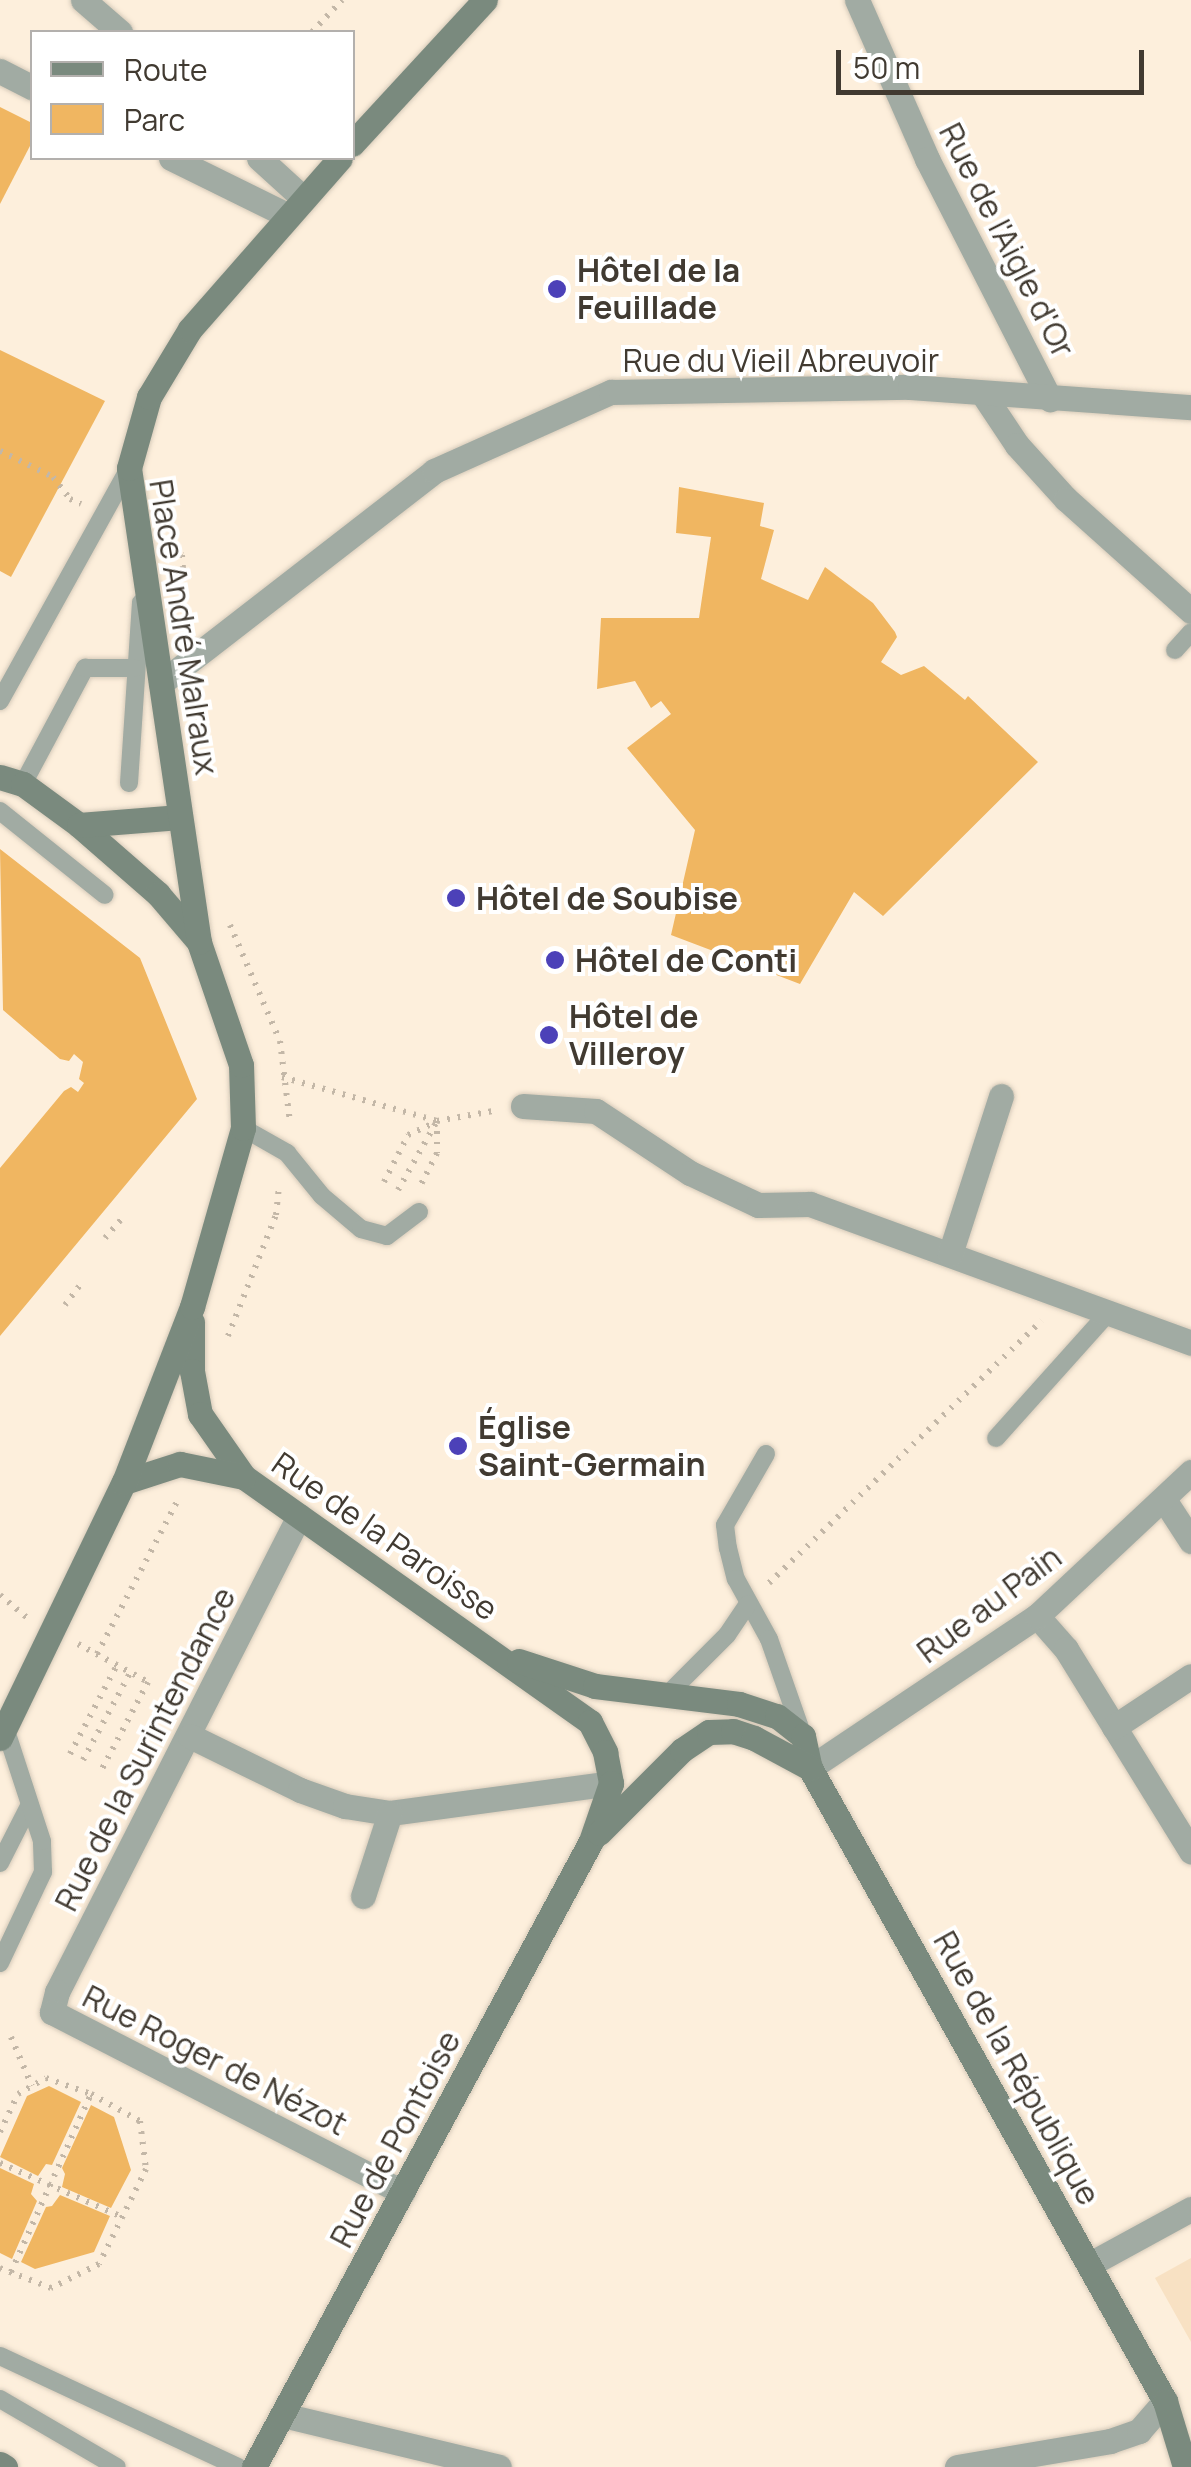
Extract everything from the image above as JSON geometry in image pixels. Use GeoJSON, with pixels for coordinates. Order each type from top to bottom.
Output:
{"type":"FeatureCollection","features":[{"type":"Feature","properties":{"kind":"main road"},"geometry":{"type":"LineString","coordinates":[[355,141],[484,0]]}},
{"type":"Feature","properties":{"kind":"main road"},"geometry":{"type":"LineString","coordinates":[[129,468],[149,398],[190,330],[338,160]]}},
{"type":"Feature","properties":{"kind":"main road","name":"Place André Malraux"},"geometry":{"type":"LineString","coordinates":[[129,468],[199,942]]}},
{"type":"Feature","properties":{"kind":"main road"},"geometry":{"type":"LineString","coordinates":[[3,1733],[124,1482],[192,1307],[243,1128],[241,1065],[199,942],[158,894],[79,825],[12,781]]}},
{"type":"Feature","properties":{"kind":"main road","name":"Place André Malraux"},"geometry":{"type":"LineString","coordinates":[[79,825],[180,817]]}},
{"type":"Feature","properties":{"kind":"main road"},"geometry":{"type":"LineString","coordinates":[[192,1307],[192,1371],[200,1414],[244,1477]]}},
{"type":"Feature","properties":{"kind":"main road"},"geometry":{"type":"LineString","coordinates":[[124,1482],[180,1464],[244,1477]]}},
{"type":"Feature","properties":{"kind":"main road","name":"Rue de la Paroisse"},"geometry":{"type":"LineString","coordinates":[[244,1477],[489,1649],[528,1670]]}},
{"type":"Feature","properties":{"kind":"main road"},"geometry":{"type":"LineString","coordinates":[[528,1670],[594,1686],[739,1704],[777,1716],[803,1736]]}},
{"type":"Feature","properties":{"kind":"main road"},"geometry":{"type":"LineString","coordinates":[[528,1670],[590,1722],[605,1752],[611,1783]]}},
{"type":"Feature","properties":{"kind":"main road","name":"Rue de Pontoise"},"geometry":{"type":"LineString","coordinates":[[591,1841],[682,1750],[709,1732],[733,1731],[754,1738],[810,1768]]}},
{"type":"Feature","properties":{"kind":"main road","name":"Rue de la République"},"geometry":{"type":"LineString","coordinates":[[803,1736],[810,1768],[1165,2401],[1184,2467]]}},
{"type":"Feature","properties":{"kind":"main road","name":"Rue de Pontoise"},"geometry":{"type":"LineString","coordinates":[[254,2467],[591,1841],[611,1783]]}},
{"type":"Feature","properties":{"kind":"main road","name":"Rue de la République"},"geometry":{"type":"LineString","coordinates":[[1165,2401],[1191,2430]]}},
{"type":"Feature","properties":{"kind":"street"},"geometry":{"type":"LineString","coordinates":[[84,0],[118,30]]}},
{"type":"Feature","properties":{"kind":"street","name":"Rue de l'Aigle d'Or"},"geometry":{"type":"LineString","coordinates":[[857,0],[927,158],[1050,399]]}},
{"type":"Feature","properties":{"kind":"street"},"geometry":{"type":"LineString","coordinates":[[0,71],[30,86]]}},
{"type":"Feature","properties":{"kind":"street"},"geometry":{"type":"LineString","coordinates":[[176,160],[295,206]]}},
{"type":"Feature","properties":{"kind":"street"},"geometry":{"type":"LineString","coordinates":[[260,160],[295,206]]}},
{"type":"Feature","properties":{"kind":"street","name":"Rue du Vieil Abreuvoir"},"geometry":{"type":"LineString","coordinates":[[160,683],[434,470],[610,392],[910,387],[1191,407]]}},
{"type":"Feature","properties":{"kind":"street"},"geometry":{"type":"LineString","coordinates":[[983,394],[1016,445],[1066,499],[1191,612]]}},
{"type":"Feature","properties":{"kind":"street"},"geometry":{"type":"LineString","coordinates":[[950,1254],[1001,1096]]}},
{"type":"Feature","properties":{"kind":"street"},"geometry":{"type":"LineString","coordinates":[[524,1106],[596,1112],[690,1172],[758,1205],[810,1204],[1191,1343]]}},
{"type":"Feature","properties":{"kind":"street","name":"Rue au Pain"},"geometry":{"type":"LineString","coordinates":[[810,1768],[1037,1616],[1165,1501],[1191,1472]]}},
{"type":"Feature","properties":{"kind":"street"},"geometry":{"type":"LineString","coordinates":[[1165,1501],[1191,1541]]}},
{"type":"Feature","properties":{"kind":"street","name":"Rue de la Surintendance"},"geometry":{"type":"LineString","coordinates":[[52,2012],[57,1992],[299,1516]]}},
{"type":"Feature","properties":{"kind":"street"},"geometry":{"type":"LineString","coordinates":[[1037,1616],[1066,1649],[1191,1850]]}},
{"type":"Feature","properties":{"kind":"street"},"geometry":{"type":"LineString","coordinates":[[1114,1727],[1191,1676]]}},
{"type":"Feature","properties":{"kind":"street"},"geometry":{"type":"LineString","coordinates":[[190,1736],[300,1790],[345,1806],[390,1813],[611,1783]]}},
{"type":"Feature","properties":{"kind":"street"},"geometry":{"type":"LineString","coordinates":[[363,1896],[390,1813]]}},
{"type":"Feature","properties":{"kind":"street","name":"Rue Roger de Nézot"},"geometry":{"type":"LineString","coordinates":[[52,2012],[402,2192]]}},
{"type":"Feature","properties":{"kind":"street"},"geometry":{"type":"LineString","coordinates":[[1090,2264],[1191,2209]]}},
{"type":"Feature","properties":{"kind":"street"},"geometry":{"type":"LineString","coordinates":[[957,2467],[1110,2441],[1139,2431],[1165,2401]]}},
{"type":"Feature","properties":{"kind":"street"},"geometry":{"type":"LineString","coordinates":[[283,2415],[499,2467]]}},
{"type":"Feature","properties":{"kind":"lane","name":"Place André Malraux"},"geometry":{"type":"LineString","coordinates":[[0,701],[129,468]]}},
{"type":"Feature","properties":{"kind":"lane"},"geometry":{"type":"LineString","coordinates":[[129,783],[134,668],[144,572]]}},
{"type":"Feature","properties":{"kind":"lane"},"geometry":{"type":"LineString","coordinates":[[1175,650],[1191,632]]}},
{"type":"Feature","properties":{"kind":"lane"},"geometry":{"type":"LineString","coordinates":[[12,781],[84,668],[134,668]]}},
{"type":"Feature","properties":{"kind":"lane"},"geometry":{"type":"LineString","coordinates":[[0,811],[106,895]]}},
{"type":"Feature","properties":{"kind":"lane"},"geometry":{"type":"LineString","coordinates":[[243,1128],[287,1153],[322,1196],[361,1229],[388,1236],[416,1205]]}},
{"type":"Feature","properties":{"kind":"lane"},"geometry":{"type":"LineString","coordinates":[[996,1438],[1110,1312]]}},
{"type":"Feature","properties":{"kind":"lane"},"geometry":{"type":"LineString","coordinates":[[766,1454],[725,1525],[736,1579],[768,1640],[803,1736]]}},
{"type":"Feature","properties":{"kind":"lane"},"geometry":{"type":"LineString","coordinates":[[666,1695],[728,1636],[748,1604]]}},
{"type":"Feature","properties":{"kind":"lane"},"geometry":{"type":"LineString","coordinates":[[0,1963],[43,1872],[42,1841],[3,1733]]}},
{"type":"Feature","properties":{"kind":"lane"},"geometry":{"type":"LineString","coordinates":[[0,1863],[28,1808]]}},
{"type":"Feature","properties":{"kind":"lane"},"geometry":{"type":"LineString","coordinates":[[0,2356],[238,2467]]}},
{"type":"Feature","properties":{"kind":"lane"},"geometry":{"type":"LineString","coordinates":[[0,2399],[117,2467]]}},
{"type":"Feature","properties":{"kind":"path"},"geometry":{"type":"LineString","coordinates":[[314,30],[339,1]]}},
{"type":"Feature","properties":{"kind":"path"},"geometry":{"type":"LineString","coordinates":[[0,451],[53,477],[70,499]]}},
{"type":"Feature","properties":{"kind":"path"},"geometry":{"type":"LineString","coordinates":[[241,1065],[436,1121]]}},
{"type":"Feature","properties":{"kind":"path"},"geometry":{"type":"LineString","coordinates":[[384,1182],[408,1135],[436,1121],[524,1106]]}},
{"type":"Feature","properties":{"kind":"path"},"geometry":{"type":"LineString","coordinates":[[398,1190],[436,1121]]}},
{"type":"Feature","properties":{"kind":"path"},"geometry":{"type":"LineString","coordinates":[[416,1205],[438,1153],[436,1121]]}},
{"type":"Feature","properties":{"kind":"path"},"geometry":{"type":"LineString","coordinates":[[105,1238],[122,1217]]}},
{"type":"Feature","properties":{"kind":"path"},"geometry":{"type":"LineString","coordinates":[[65,1305],[84,1280]]}},
{"type":"Feature","properties":{"kind":"path"},"geometry":{"type":"LineString","coordinates":[[748,1604],[1067,1296]]}},
{"type":"Feature","properties":{"kind":"path"},"geometry":{"type":"LineString","coordinates":[[102,1768],[148,1682],[97,1654],[179,1500],[183,1486],[180,1464]]}},
{"type":"Feature","properties":{"kind":"path"},"geometry":{"type":"LineString","coordinates":[[70,1754],[116,1665]]}},
{"type":"Feature","properties":{"kind":"path"},"geometry":{"type":"LineString","coordinates":[[83,1760],[130,1672]]}},
{"type":"Feature","properties":{"kind":"path"},"geometry":{"type":"LineString","coordinates":[[11,2037],[32,2086]]}},
{"type":"Feature","properties":{"kind":"path"},"geometry":{"type":"LineString","coordinates":[[0,2132],[18,2094],[46,2078],[91,2094],[140,2120],[146,2169],[99,2264],[52,2288],[0,2268]]}},
{"type":"Feature","properties":{"kind":"path"},"geometry":{"type":"LineString","coordinates":[[10,2272],[91,2094]]}},
{"type":"Feature","properties":{"kind":"path"},"geometry":{"type":"LineString","coordinates":[[0,2163],[124,2218]]}},
{"type":"Feature","properties":{"kind":"shaded area"},"geometry":{"type":"Polygon","coordinates":[[[1191,2258],[1191,2342],[1155,2278],[1191,2258]]]}},
{"type":"Feature","properties":{"kind":"green space"},"geometry":{"type":"Polygon","coordinates":[[[0,107],[30,122],[30,146],[0,204],[0,107]]]}},
{"type":"Feature","properties":{"kind":"green space"},"geometry":{"type":"Polygon","coordinates":[[[0,350],[105,401],[11,577],[0,571],[0,350]]]}},
{"type":"Feature","properties":{"kind":"green space"},"geometry":{"type":"Polygon","coordinates":[[[679,487],[764,503],[760,526],[774,530],[761,579],[808,600],[825,567],[873,603],[895,632],[897,637],[881,662],[901,675],[924,666],[965,700],[968,696],[1038,762],[883,916],[854,892],[800,984],[671,935],[695,830],[627,748],[671,714],[661,701],[651,708],[635,681],[597,689],[601,618],[699,618],[711,537],[676,533],[679,487]]]}},
{"type":"Feature","properties":{"kind":"green space"},"geometry":{"type":"Polygon","coordinates":[[[0,849],[140,958],[197,1099],[0,1336],[0,1168],[64,1091],[71,1087],[78,1092],[84,1083],[79,1079],[83,1062],[74,1054],[69,1061],[60,1059],[3,1010],[0,849]]]}},
{"type":"Feature","properties":{"kind":"green space"},"geometry":{"type":"Polygon","coordinates":[[[49,2086],[81,2102],[52,2165],[46,2164],[38,2176],[0,2157],[27,2096],[49,2086]]]}},
{"type":"Feature","properties":{"kind":"green space"},"geometry":{"type":"Polygon","coordinates":[[[91,2105],[114,2117],[131,2170],[111,2208],[62,2187],[62,2168],[91,2105]]]}},
{"type":"Feature","properties":{"kind":"green space"},"geometry":{"type":"Polygon","coordinates":[[[0,2168],[34,2184],[31,2194],[37,2201],[12,2259],[0,2253],[0,2168]]]}},
{"type":"Feature","properties":{"kind":"green space"},"geometry":{"type":"Polygon","coordinates":[[[60,2195],[110,2216],[94,2252],[35,2269],[21,2262],[46,2207],[52,2206],[60,2195]]]}},
{"type":"Feature","properties":{"kind":"place","name":"Hôtel de la Feuillade"},"geometry":{"type":"Point","coordinates":[557,289]}},
{"type":"Feature","properties":{"kind":"place","name":"Hôtel de Soubise"},"geometry":{"type":"Point","coordinates":[456,898]}},
{"type":"Feature","properties":{"kind":"place","name":"Hôtel de Conti"},"geometry":{"type":"Point","coordinates":[555,960]}},
{"type":"Feature","properties":{"kind":"place","name":"Hôtel de Villeroy"},"geometry":{"type":"Point","coordinates":[549,1035]}},
{"type":"Feature","properties":{"kind":"place","name":"Église Saint-Germain"},"geometry":{"type":"Point","coordinates":[458,1446]}}]}
